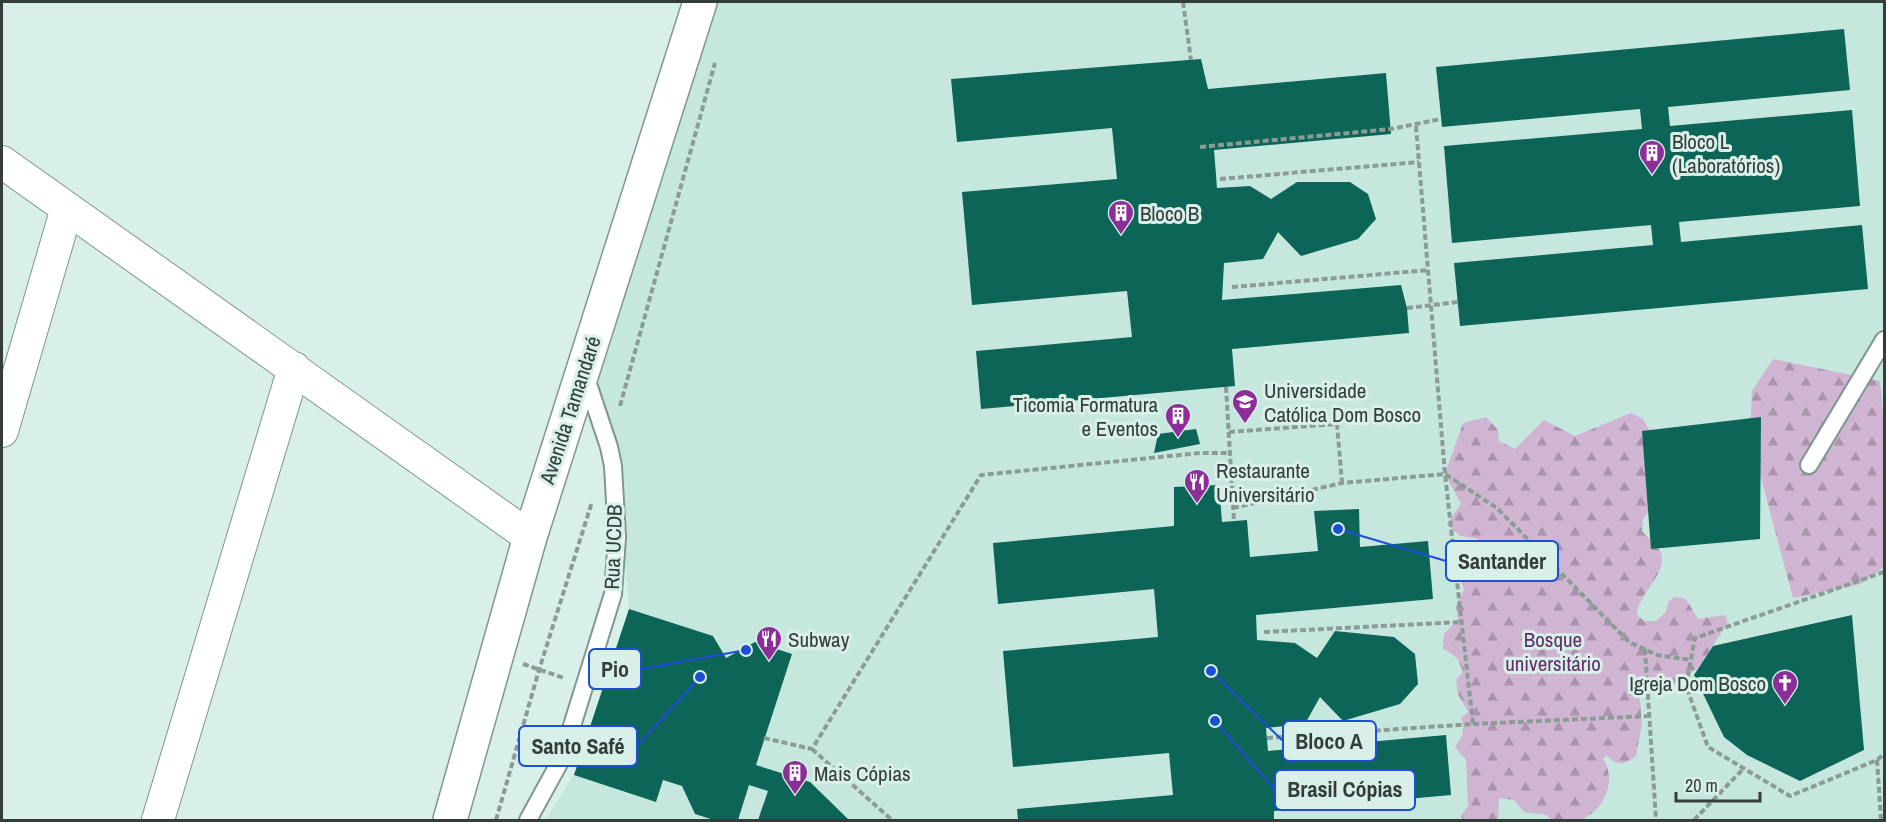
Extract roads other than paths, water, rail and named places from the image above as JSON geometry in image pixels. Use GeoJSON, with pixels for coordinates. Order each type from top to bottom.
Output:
{"type":"FeatureCollection","features":[{"type":"Feature","properties":{"kind":"main road","name":"Avenida Tamandaré"},"geometry":{"type":"LineString","coordinates":[[450,820],[530,537],[700,2]]}},
{"type":"Feature","properties":{"kind":"street"},"geometry":{"type":"LineString","coordinates":[[2,162],[530,537]]}},
{"type":"Feature","properties":{"kind":"street"},"geometry":{"type":"LineString","coordinates":[[2,431],[67,208]]}},
{"type":"Feature","properties":{"kind":"street"},"geometry":{"type":"LineString","coordinates":[[159,820],[294,368]]}},
{"type":"Feature","properties":{"kind":"lane"},"geometry":{"type":"LineString","coordinates":[[1809,465],[1884,340]]}},
{"type":"Feature","properties":{"kind":"lane","name":"Rua UCDB"},"geometry":{"type":"LineString","coordinates":[[528,820],[562,758],[613,594],[617,537],[609,447],[583,370]]}},
{"type":"Feature","properties":{"kind":"place","name":"Bloco L (Laboratórios)"},"geometry":{"type":"Point","coordinates":[1652,176]}},
{"type":"Feature","properties":{"kind":"place","name":"Bloco B"},"geometry":{"type":"Point","coordinates":[1121,236]}},
{"type":"Feature","properties":{"kind":"place","name":"Universidade Católica Dom Bosco"},"geometry":{"type":"Point","coordinates":[1245,425]}},
{"type":"Feature","properties":{"kind":"place","name":"Ticomia Formatura e Eventos"},"geometry":{"type":"Point","coordinates":[1178,439]}},
{"type":"Feature","properties":{"kind":"place","name":"Restaurante Universitário"},"geometry":{"type":"Point","coordinates":[1197,505]}},
{"type":"Feature","properties":{"kind":"place","name":"Santander"},"geometry":{"type":"Point","coordinates":[1338,529]}},
{"type":"Feature","properties":{"kind":"place","name":"Pio"},"geometry":{"type":"Point","coordinates":[746,650]}},
{"type":"Feature","properties":{"kind":"place","name":"Subway"},"geometry":{"type":"Point","coordinates":[769,662]}},
{"type":"Feature","properties":{"kind":"place","name":"Bloco A"},"geometry":{"type":"Point","coordinates":[1211,671]}},
{"type":"Feature","properties":{"kind":"place","name":"Santo Safé"},"geometry":{"type":"Point","coordinates":[700,677]}},
{"type":"Feature","properties":{"kind":"place","name":"Igreja Dom Bosco"},"geometry":{"type":"Point","coordinates":[1785,706]}},
{"type":"Feature","properties":{"kind":"place","name":"Brasil Cópias"},"geometry":{"type":"Point","coordinates":[1215,721]}},
{"type":"Feature","properties":{"kind":"place","name":"Mais Cópias"},"geometry":{"type":"Point","coordinates":[795,796]}},
{"type":"Feature","properties":{"kind":"park label","name":"Bosque universitário"},"geometry":{"type":"Point","coordinates":[1553,651]}}]}
